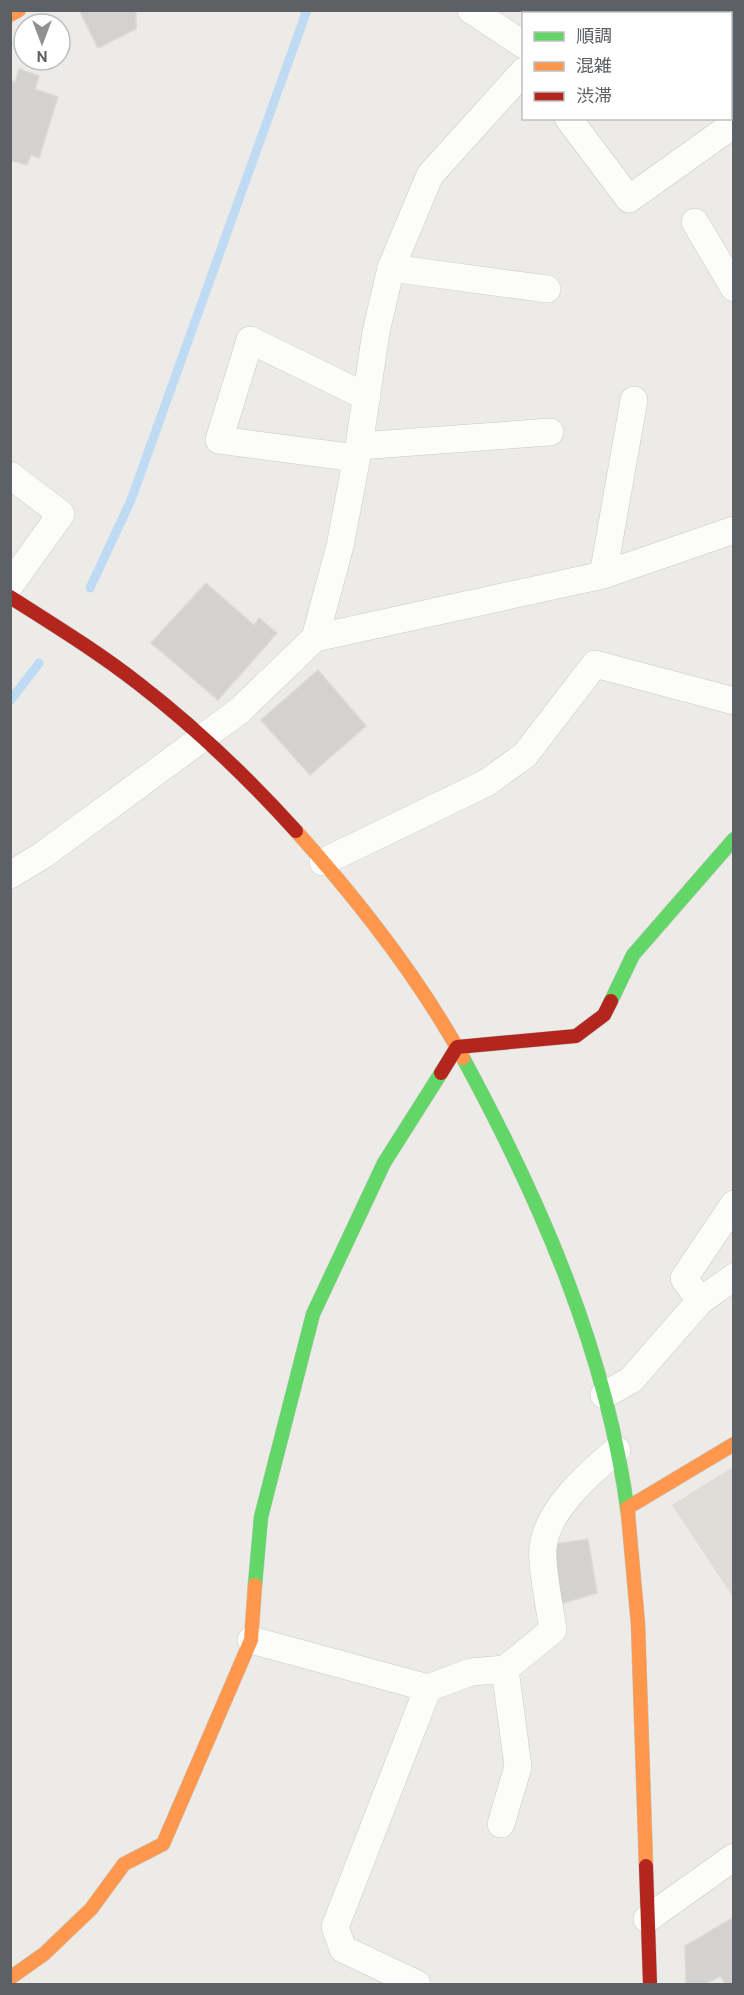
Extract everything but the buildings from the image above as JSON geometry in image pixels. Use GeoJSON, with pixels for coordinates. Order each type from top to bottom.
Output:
{"type":"FeatureCollection","features":[{"type":"Feature","properties":{"kind":"street"},"geometry":{"type":"LineString","coordinates":[[10,15],[19,10]]}},
{"type":"Feature","properties":{"kind":"street"},"geometry":{"type":"LineString","coordinates":[[471,10],[522,44]]}},
{"type":"Feature","properties":{"kind":"street"},"geometry":{"type":"LineString","coordinates":[[10,875],[43,855],[239,711],[315,638],[340,546],[358,452],[376,332],[391,268],[430,175],[522,73]]}},
{"type":"Feature","properties":{"kind":"street"},"geometry":{"type":"LineString","coordinates":[[569,120],[629,199],[734,124]]}},
{"type":"Feature","properties":{"kind":"street"},"geometry":{"type":"LineString","coordinates":[[695,222],[734,288]]}},
{"type":"Feature","properties":{"kind":"street"},"geometry":{"type":"LineString","coordinates":[[391,268],[547,289]]}},
{"type":"Feature","properties":{"kind":"street"},"geometry":{"type":"LineString","coordinates":[[367,397],[250,340],[219,440],[358,452],[550,432]]}},
{"type":"Feature","properties":{"kind":"street"},"geometry":{"type":"LineString","coordinates":[[603,575],[634,400]]}},
{"type":"Feature","properties":{"kind":"street"},"geometry":{"type":"LineString","coordinates":[[10,475],[61,514],[10,585]]}},
{"type":"Feature","properties":{"kind":"street"},"geometry":{"type":"LineString","coordinates":[[315,638],[603,575],[734,530]]}},
{"type":"Feature","properties":{"kind":"street"},"geometry":{"type":"LineString","coordinates":[[10,597],[156,696],[202,736],[266,798],[323,862],[388,941],[418,983],[457,1047],[511,1147],[552,1237],[580,1312],[604,1395],[627,1508],[637,1608],[650,1984]]}},
{"type":"Feature","properties":{"kind":"street"},"geometry":{"type":"LineString","coordinates":[[323,862],[486,783],[525,755],[595,664],[734,701]]}},
{"type":"Feature","properties":{"kind":"street"},"geometry":{"type":"LineString","coordinates":[[457,1047],[576,1036],[604,1015],[633,955],[734,839]]}},
{"type":"Feature","properties":{"kind":"street"},"geometry":{"type":"LineString","coordinates":[[10,1978],[44,1954],[92,1909],[124,1864],[163,1844],[251,1640],[261,1517],[313,1314],[384,1163],[457,1047]]}},
{"type":"Feature","properties":{"kind":"street"},"geometry":{"type":"LineString","coordinates":[[700,1301],[684,1278],[734,1204]]}},
{"type":"Feature","properties":{"kind":"street"},"geometry":{"type":"LineString","coordinates":[[604,1395],[631,1380],[700,1301],[734,1277]]}},
{"type":"Feature","properties":{"kind":"street"},"geometry":{"type":"LineString","coordinates":[[627,1508],[734,1444]]}},
{"type":"Feature","properties":{"kind":"street"},"geometry":{"type":"LineString","coordinates":[[251,1640],[428,1688],[471,1672],[505,1669],[553,1629],[543,1548],[548,1525],[583,1478],[617,1450]]}},
{"type":"Feature","properties":{"kind":"street"},"geometry":{"type":"LineString","coordinates":[[501,1824],[518,1767],[505,1669]]}},
{"type":"Feature","properties":{"kind":"street"},"geometry":{"type":"LineString","coordinates":[[417,1984],[343,1949],[335,1927],[428,1688]]}},
{"type":"Feature","properties":{"kind":"street"},"geometry":{"type":"LineString","coordinates":[[647,1919],[734,1857]]}},
{"type":"Feature","properties":{"kind":"shaded area"},"geometry":{"type":"Polygon","coordinates":[[[733,1467],[733,1597],[672,1505],[733,1467]]]}},
{"type":"Feature","properties":{"kind":"waterway"},"geometry":{"type":"LineString","coordinates":[[90,588],[131,500],[307,10]]}},
{"type":"Feature","properties":{"kind":"waterway"},"geometry":{"type":"LineString","coordinates":[[10,701],[39,663]]}},
{"type":"Feature","properties":{"kind":"traffic: fast"},"geometry":{"type":"LineString","coordinates":[[611,1001],[633,955],[734,839]]}},
{"type":"Feature","properties":{"kind":"traffic: fast"},"geometry":{"type":"LineString","coordinates":[[463,1058],[544,1222],[587,1336],[618,1454],[628,1514]]}},
{"type":"Feature","properties":{"kind":"traffic: fast"},"geometry":{"type":"LineString","coordinates":[[255,1585],[261,1517],[313,1314],[384,1163],[441,1073]]}},
{"type":"Feature","properties":{"kind":"traffic: slow"},"geometry":{"type":"LineString","coordinates":[[10,15],[19,10]]}},
{"type":"Feature","properties":{"kind":"traffic: slow"},"geometry":{"type":"LineString","coordinates":[[296,831],[342,884],[407,968],[463,1058]]}},
{"type":"Feature","properties":{"kind":"traffic: slow"},"geometry":{"type":"LineString","coordinates":[[627,1508],[734,1444]]}},
{"type":"Feature","properties":{"kind":"traffic: slow"},"geometry":{"type":"LineString","coordinates":[[628,1514],[638,1624],[646,1866]]}},
{"type":"Feature","properties":{"kind":"traffic: slow"},"geometry":{"type":"LineString","coordinates":[[10,1978],[44,1954],[91,1909],[124,1864],[163,1844],[251,1640],[255,1585]]}},
{"type":"Feature","properties":{"kind":"traffic: jam"},"geometry":{"type":"LineString","coordinates":[[10,597],[92,650],[181,718],[221,754],[296,831]]}},
{"type":"Feature","properties":{"kind":"traffic: jam"},"geometry":{"type":"LineString","coordinates":[[441,1073],[457,1047],[576,1036],[604,1015],[611,1001]]}},
{"type":"Feature","properties":{"kind":"traffic: jam"},"geometry":{"type":"LineString","coordinates":[[646,1866],[650,1984]]}}]}
